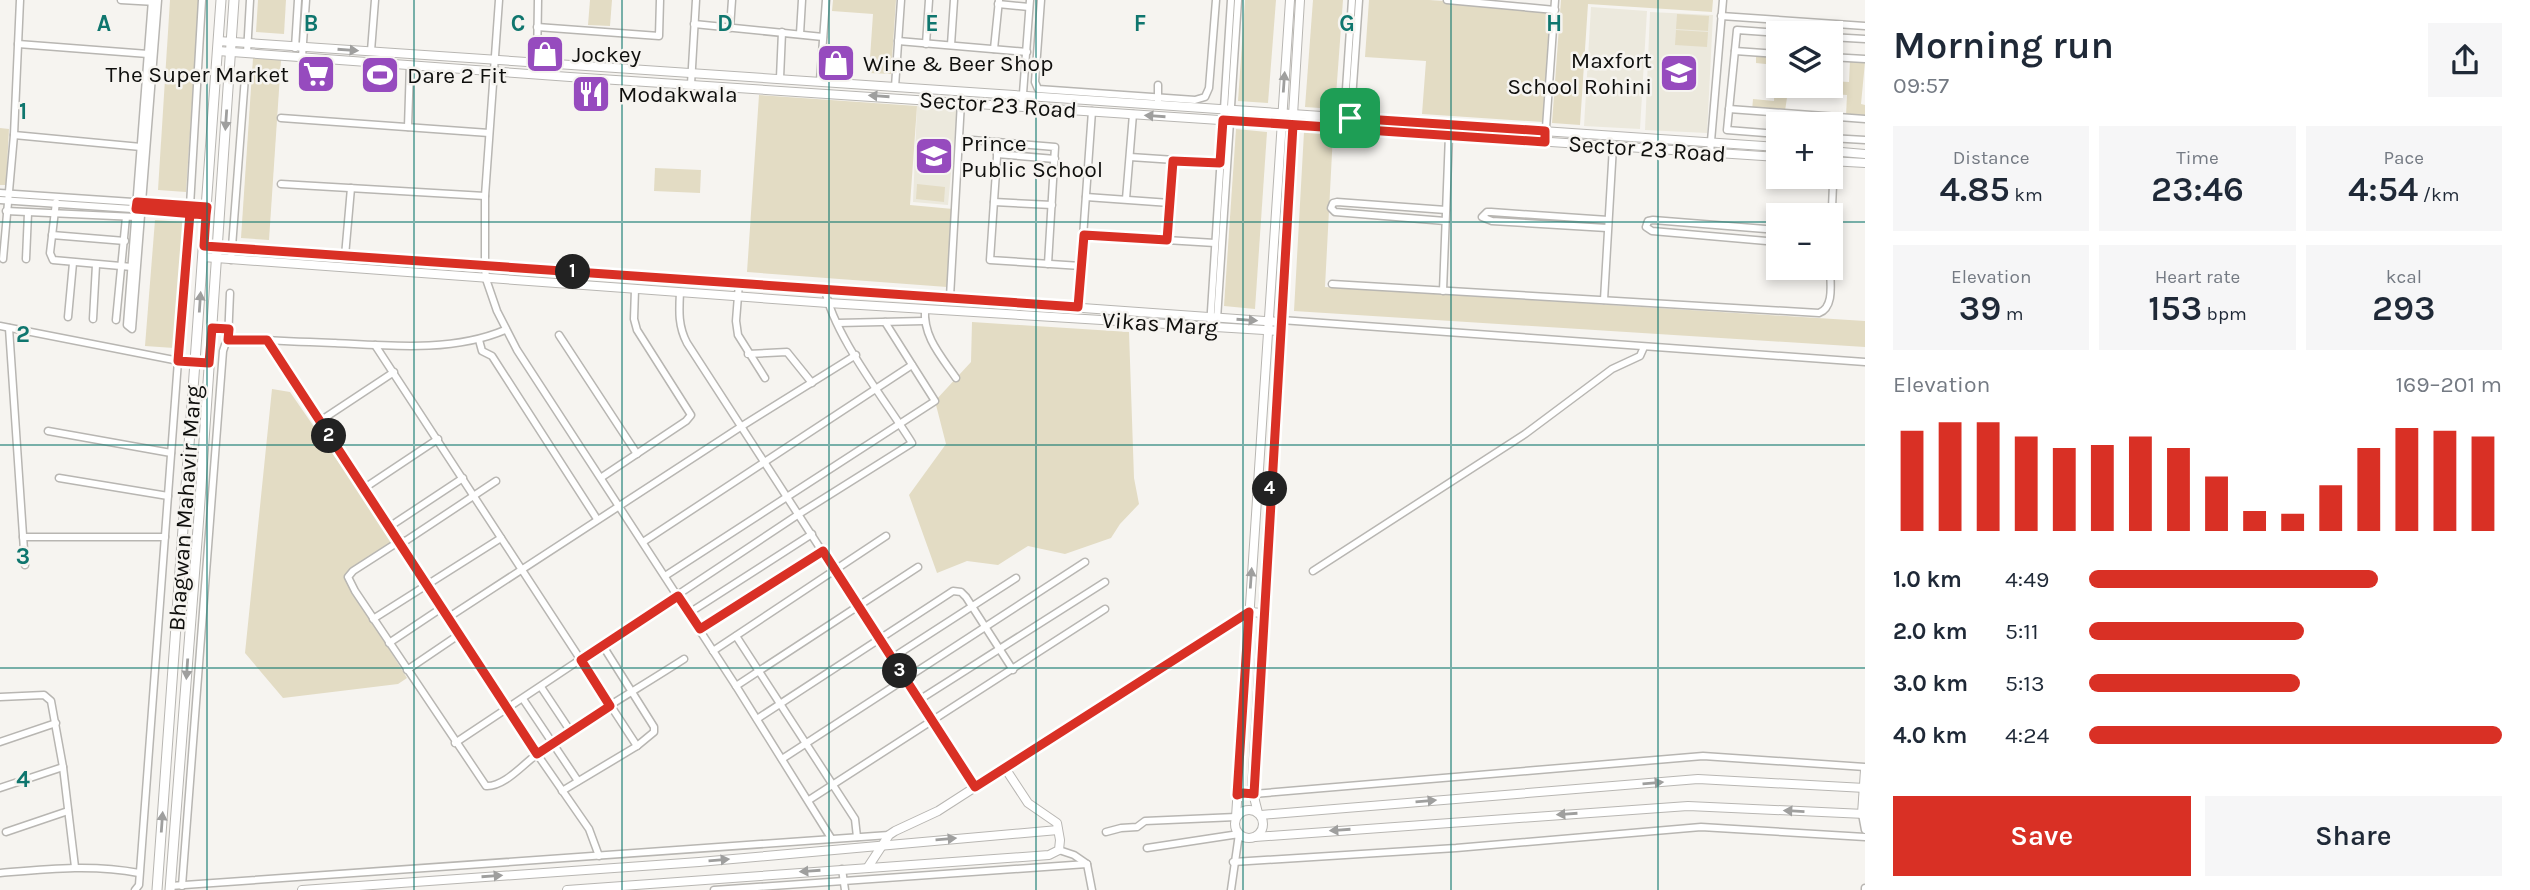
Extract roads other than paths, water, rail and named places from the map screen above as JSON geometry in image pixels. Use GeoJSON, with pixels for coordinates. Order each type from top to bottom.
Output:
{"type":"FeatureCollection","features":[{"type":"Feature","properties":{"kind":"main road","name":"Bhagwan Mahavir Marg"},"geometry":{"type":"LineString","coordinates":[[157,890],[221,0]]}},
{"type":"Feature","properties":{"kind":"main road"},"geometry":{"type":"LineString","coordinates":[[216,258],[234,0]]}},
{"type":"Feature","properties":{"kind":"main road","name":"Bhagwan Mahavir Marg"},"geometry":{"type":"LineString","coordinates":[[170,888],[216,258]]}},
{"type":"Feature","properties":{"kind":"street"},"geometry":{"type":"LineString","coordinates":[[3,259],[5,198],[14,135],[20,0]]}},
{"type":"Feature","properties":{"kind":"street"},"geometry":{"type":"LineString","coordinates":[[121,0],[155,1]]}},
{"type":"Feature","properties":{"kind":"street"},"geometry":{"type":"LineString","coordinates":[[135,890],[139,885],[172,453],[202,0]]}},
{"type":"Feature","properties":{"kind":"street"},"geometry":{"type":"LineString","coordinates":[[247,53],[250,0]]}},
{"type":"Feature","properties":{"kind":"street"},"geometry":{"type":"LineString","coordinates":[[298,0],[299,57]]}},
{"type":"Feature","properties":{"kind":"street"},"geometry":{"type":"LineString","coordinates":[[299,46],[306,0]]}},
{"type":"Feature","properties":{"kind":"street"},"geometry":{"type":"LineString","coordinates":[[371,51],[374,0]]}},
{"type":"Feature","properties":{"kind":"street"},"geometry":{"type":"LineString","coordinates":[[499,0],[485,196],[485,266],[486,278],[505,330],[700,629],[831,838]]}},
{"type":"Feature","properties":{"kind":"street"},"geometry":{"type":"LineString","coordinates":[[537,64],[538,0]]}},
{"type":"Feature","properties":{"kind":"street"},"geometry":{"type":"LineString","coordinates":[[537,27],[659,36],[660,0]]}},
{"type":"Feature","properties":{"kind":"street"},"geometry":{"type":"LineString","coordinates":[[691,84],[696,0]]}},
{"type":"Feature","properties":{"kind":"street"},"geometry":{"type":"LineString","coordinates":[[730,28],[732,0]]}},
{"type":"Feature","properties":{"kind":"street"},"geometry":{"type":"LineString","coordinates":[[800,34],[802,0]]}},
{"type":"Feature","properties":{"kind":"street"},"geometry":{"type":"LineString","coordinates":[[820,81],[826,0]]}},
{"type":"Feature","properties":{"kind":"street"},"geometry":{"type":"LineString","coordinates":[[895,87],[901,0]]}},
{"type":"Feature","properties":{"kind":"street"},"geometry":{"type":"LineString","coordinates":[[926,44],[929,0]]}},
{"type":"Feature","properties":{"kind":"street"},"geometry":{"type":"LineString","coordinates":[[951,45],[954,0]]}},
{"type":"Feature","properties":{"kind":"street"},"geometry":{"type":"LineString","coordinates":[[1041,0],[1035,82],[1038,89],[1158,102],[1202,99],[1207,94],[1216,0]]}},
{"type":"Feature","properties":{"kind":"street"},"geometry":{"type":"LineString","coordinates":[[1213,322],[1227,120],[1231,0]]}},
{"type":"Feature","properties":{"kind":"street"},"geometry":{"type":"LineString","coordinates":[[1227,110],[1238,0]]}},
{"type":"Feature","properties":{"kind":"street"},"geometry":{"type":"LineString","coordinates":[[1290,0],[1234,827],[1244,837],[1255,837],[1688,806],[1863,814]]}},
{"type":"Feature","properties":{"kind":"street"},"geometry":{"type":"LineString","coordinates":[[1255,837],[1263,831],[1254,794],[1300,0]]}},
{"type":"Feature","properties":{"kind":"street"},"geometry":{"type":"LineString","coordinates":[[1347,128],[1352,0]]}},
{"type":"Feature","properties":{"kind":"street"},"geometry":{"type":"LineString","coordinates":[[1347,118],[1359,0]]}},
{"type":"Feature","properties":{"kind":"street"},"geometry":{"type":"LineString","coordinates":[[1447,0],[1513,3],[1555,10]]}},
{"type":"Feature","properties":{"kind":"street"},"geometry":{"type":"LineString","coordinates":[[1545,142],[1555,0]]}},
{"type":"Feature","properties":{"kind":"street"},"geometry":{"type":"LineString","coordinates":[[1710,153],[1723,0]]}},
{"type":"Feature","properties":{"kind":"street"},"geometry":{"type":"LineString","coordinates":[[155,1],[132,329],[127,325],[136,217],[140,206],[141,147],[155,1]]}},
{"type":"Feature","properties":{"kind":"street"},"geometry":{"type":"LineString","coordinates":[[994,49],[998,2],[1030,4],[1022,107]]}},
{"type":"Feature","properties":{"kind":"street"},"geometry":{"type":"LineString","coordinates":[[1721,16],[1797,21]]}},
{"type":"Feature","properties":{"kind":"street"},"geometry":{"type":"LineString","coordinates":[[694,24],[823,37]]}},
{"type":"Feature","properties":{"kind":"street"},"geometry":{"type":"LineString","coordinates":[[1843,24],[1865,26]]}},
{"type":"Feature","properties":{"kind":"street"},"geometry":{"type":"LineString","coordinates":[[1766,32],[1737,30],[1727,130],[1766,133]]}},
{"type":"Feature","properties":{"kind":"street"},"geometry":{"type":"LineString","coordinates":[[780,78],[782,32]]}},
{"type":"Feature","properties":{"kind":"street"},"geometry":{"type":"LineString","coordinates":[[1843,37],[1865,38]]}},
{"type":"Feature","properties":{"kind":"street","name":"Sector 23 Road"},"geometry":{"type":"LineString","coordinates":[[219,41],[537,64],[1158,102],[1227,110],[1766,147]]}},
{"type":"Feature","properties":{"kind":"street"},"geometry":{"type":"LineString","coordinates":[[898,41],[1027,52]]}},
{"type":"Feature","properties":{"kind":"street"},"geometry":{"type":"LineString","coordinates":[[18,44],[148,54]]}},
{"type":"Feature","properties":{"kind":"street","name":"Sector 23 Road"},"geometry":{"type":"LineString","coordinates":[[218,51],[1766,156]]}},
{"type":"Feature","properties":{"kind":"street"},"geometry":{"type":"LineString","coordinates":[[1735,51],[1766,53]]}},
{"type":"Feature","properties":{"kind":"street"},"geometry":{"type":"LineString","coordinates":[[1843,58],[1865,59]]}},
{"type":"Feature","properties":{"kind":"street"},"geometry":{"type":"LineString","coordinates":[[408,127],[410,65]]}},
{"type":"Feature","properties":{"kind":"street"},"geometry":{"type":"LineString","coordinates":[[231,260],[245,77]]}},
{"type":"Feature","properties":{"kind":"street"},"geometry":{"type":"LineString","coordinates":[[1158,85],[1158,102]]}},
{"type":"Feature","properties":{"kind":"street"},"geometry":{"type":"LineString","coordinates":[[950,297],[961,102]]}},
{"type":"Feature","properties":{"kind":"street"},"geometry":{"type":"LineString","coordinates":[[1729,109],[1772,112]]}},
{"type":"Feature","properties":{"kind":"street"},"geometry":{"type":"LineString","coordinates":[[1078,307],[1092,111]]}},
{"type":"Feature","properties":{"kind":"street"},"geometry":{"type":"LineString","coordinates":[[1126,199],[1133,114]]}},
{"type":"Feature","properties":{"kind":"street"},"geometry":{"type":"LineString","coordinates":[[1843,117],[1865,119]]}},
{"type":"Feature","properties":{"kind":"street"},"geometry":{"type":"LineString","coordinates":[[281,118],[489,133]]}},
{"type":"Feature","properties":{"kind":"street"},"geometry":{"type":"LineString","coordinates":[[1213,322],[1220,163],[1227,120]]}},
{"type":"Feature","properties":{"kind":"street"},"geometry":{"type":"LineString","coordinates":[[14,135],[141,147]]}},
{"type":"Feature","properties":{"kind":"street"},"geometry":{"type":"LineString","coordinates":[[1443,290],[1449,135]]}},
{"type":"Feature","properties":{"kind":"street"},"geometry":{"type":"LineString","coordinates":[[960,139],[1054,146],[1048,264]]}},
{"type":"Feature","properties":{"kind":"street"},"geometry":{"type":"LineString","coordinates":[[1843,139],[1865,140]]}},
{"type":"Feature","properties":{"kind":"street"},"geometry":{"type":"LineString","coordinates":[[998,142],[990,260],[1079,266]]}},
{"type":"Feature","properties":{"kind":"street"},"geometry":{"type":"LineString","coordinates":[[1604,300],[1613,146]]}},
{"type":"Feature","properties":{"kind":"street"},"geometry":{"type":"LineString","coordinates":[[1843,152],[1865,153]]}},
{"type":"Feature","properties":{"kind":"street"},"geometry":{"type":"LineString","coordinates":[[997,154],[1055,159]]}},
{"type":"Feature","properties":{"kind":"street"},"geometry":{"type":"LineString","coordinates":[[1130,157],[1220,163]]}},
{"type":"Feature","properties":{"kind":"street"},"geometry":{"type":"LineString","coordinates":[[1167,240],[1173,161]]}},
{"type":"Feature","properties":{"kind":"street"},"geometry":{"type":"LineString","coordinates":[[1843,162],[1865,163]]}},
{"type":"Feature","properties":{"kind":"street"},"geometry":{"type":"LineString","coordinates":[[281,184],[485,196]]}},
{"type":"Feature","properties":{"kind":"street"},"geometry":{"type":"LineString","coordinates":[[345,256],[352,188]]}},
{"type":"Feature","properties":{"kind":"street"},"geometry":{"type":"LineString","coordinates":[[0,193],[5,198],[207,211]]}},
{"type":"Feature","properties":{"kind":"street"},"geometry":{"type":"LineString","coordinates":[[1086,197],[1170,204]]}},
{"type":"Feature","properties":{"kind":"street"},"geometry":{"type":"LineString","coordinates":[[57,200],[50,253],[53,260],[132,267]]}},
{"type":"Feature","properties":{"kind":"street"},"geometry":{"type":"LineString","coordinates":[[994,202],[1052,205]]}},
{"type":"Feature","properties":{"kind":"street"},"geometry":{"type":"LineString","coordinates":[[1445,221],[1335,212],[1331,208],[1332,203],[1337,202],[1446,210]]}},
{"type":"Feature","properties":{"kind":"street"},"geometry":{"type":"LineString","coordinates":[[6,211],[136,217]]}},
{"type":"Feature","properties":{"kind":"street"},"geometry":{"type":"LineString","coordinates":[[1492,212],[1607,224],[1512,223],[1486,220],[1482,217],[1492,212]]}},
{"type":"Feature","properties":{"kind":"street"},"geometry":{"type":"LineString","coordinates":[[26,259],[28,213]]}},
{"type":"Feature","properties":{"kind":"street"},"geometry":{"type":"LineString","coordinates":[[116,320],[126,217]]}},
{"type":"Feature","properties":{"kind":"street"},"geometry":{"type":"LineString","coordinates":[[1766,229],[1649,220],[1646,227],[1649,231],[1766,241]]}},
{"type":"Feature","properties":{"kind":"street"},"geometry":{"type":"LineString","coordinates":[[1672,223],[1672,233]]}},
{"type":"Feature","properties":{"kind":"street"},"geometry":{"type":"LineString","coordinates":[[1744,240],[1745,228]]}},
{"type":"Feature","properties":{"kind":"street"},"geometry":{"type":"LineString","coordinates":[[52,235],[134,241]]}},
{"type":"Feature","properties":{"kind":"street"},"geometry":{"type":"LineString","coordinates":[[1084,235],[1215,243]]}},
{"type":"Feature","properties":{"kind":"street","name":"Vikas Marg"},"geometry":{"type":"LineString","coordinates":[[204,246],[950,297],[1078,307],[1213,322]]}},
{"type":"Feature","properties":{"kind":"street","name":"Vikas Marg"},"geometry":{"type":"LineString","coordinates":[[203,257],[828,303],[1280,325]]}},
{"type":"Feature","properties":{"kind":"street"},"geometry":{"type":"LineString","coordinates":[[68,317],[73,263]]}},
{"type":"Feature","properties":{"kind":"street"},"geometry":{"type":"LineString","coordinates":[[93,319],[96,265]]}},
{"type":"Feature","properties":{"kind":"street"},"geometry":{"type":"LineString","coordinates":[[1332,284],[1819,313],[1824,312],[1829,305],[1830,280]]}},
{"type":"Feature","properties":{"kind":"street"},"geometry":{"type":"LineString","coordinates":[[739,283],[736,321],[738,335],[765,378]]}},
{"type":"Feature","properties":{"kind":"street"},"geometry":{"type":"LineString","coordinates":[[602,477],[687,421],[691,415],[635,324],[635,289]]}},
{"type":"Feature","properties":{"kind":"street"},"geometry":{"type":"LineString","coordinates":[[456,743],[799,514],[912,443],[856,355],[828,303],[825,289]]}},
{"type":"Feature","properties":{"kind":"street"},"geometry":{"type":"LineString","coordinates":[[680,292],[681,332],[975,787]]}},
{"type":"Feature","properties":{"kind":"street"},"geometry":{"type":"LineString","coordinates":[[182,886],[223,351],[228,340],[230,293]]}},
{"type":"Feature","properties":{"kind":"street"},"geometry":{"type":"LineString","coordinates":[[925,309],[927,333],[956,378]]}},
{"type":"Feature","properties":{"kind":"street"},"geometry":{"type":"LineString","coordinates":[[838,323],[924,321]]}},
{"type":"Feature","properties":{"kind":"street"},"geometry":{"type":"LineString","coordinates":[[665,576],[935,401],[885,322]]}},
{"type":"Feature","properties":{"kind":"street"},"geometry":{"type":"LineString","coordinates":[[1280,325],[1865,362]]}},
{"type":"Feature","properties":{"kind":"street"},"geometry":{"type":"LineString","coordinates":[[0,326],[178,361],[209,363]]}},
{"type":"Feature","properties":{"kind":"street"},"geometry":{"type":"LineString","coordinates":[[9,328],[25,565]]}},
{"type":"Feature","properties":{"kind":"street"},"geometry":{"type":"LineString","coordinates":[[212,328],[229,329]]}},
{"type":"Feature","properties":{"kind":"street"},"geometry":{"type":"LineString","coordinates":[[228,340],[375,345],[442,344],[479,340],[505,330]]}},
{"type":"Feature","properties":{"kind":"street"},"geometry":{"type":"LineString","coordinates":[[559,335],[637,454]]}},
{"type":"Feature","properties":{"kind":"street"},"geometry":{"type":"LineString","coordinates":[[267,340],[537,754],[593,835],[599,856]]}},
{"type":"Feature","properties":{"kind":"street"},"geometry":{"type":"LineString","coordinates":[[479,340],[482,351],[492,356],[597,520]]}},
{"type":"Feature","properties":{"kind":"street"},"geometry":{"type":"LineString","coordinates":[[375,345],[637,746]]}},
{"type":"Feature","properties":{"kind":"street"},"geometry":{"type":"LineString","coordinates":[[1313,570],[1525,434],[1612,369],[1640,356],[1644,347]]}},
{"type":"Feature","properties":{"kind":"street"},"geometry":{"type":"LineString","coordinates":[[748,354],[787,352],[812,383]]}},
{"type":"Feature","properties":{"kind":"street"},"geometry":{"type":"LineString","coordinates":[[449,617],[619,505],[856,355]]}},
{"type":"Feature","properties":{"kind":"street"},"geometry":{"type":"LineString","coordinates":[[643,542],[912,365]]}},
{"type":"Feature","properties":{"kind":"street"},"geometry":{"type":"LineString","coordinates":[[320,421],[394,372]]}},
{"type":"Feature","properties":{"kind":"street"},"geometry":{"type":"LineString","coordinates":[[48,430],[172,453]]}},
{"type":"Feature","properties":{"kind":"street"},"geometry":{"type":"LineString","coordinates":[[363,489],[438,439]]}},
{"type":"Feature","properties":{"kind":"street"},"geometry":{"type":"LineString","coordinates":[[59,478],[168,496]]}},
{"type":"Feature","properties":{"kind":"street"},"geometry":{"type":"LineString","coordinates":[[389,527],[463,478]]}},
{"type":"Feature","properties":{"kind":"street"},"geometry":{"type":"LineString","coordinates":[[496,481],[349,574],[349,582],[486,786],[498,783],[537,754],[684,659]]}},
{"type":"Feature","properties":{"kind":"street"},"geometry":{"type":"LineString","coordinates":[[689,613],[812,534]]}},
{"type":"Feature","properties":{"kind":"street"},"geometry":{"type":"LineString","coordinates":[[713,651],[886,536]]}},
{"type":"Feature","properties":{"kind":"street"},"geometry":{"type":"LineString","coordinates":[[23,537],[165,537]]}},
{"type":"Feature","properties":{"kind":"street"},"geometry":{"type":"LineString","coordinates":[[373,619],[502,538]]}},
{"type":"Feature","properties":{"kind":"street"},"geometry":{"type":"LineString","coordinates":[[700,629],[823,551]]}},
{"type":"Feature","properties":{"kind":"street"},"geometry":{"type":"LineString","coordinates":[[782,759],[1085,562]]}},
{"type":"Feature","properties":{"kind":"street"},"geometry":{"type":"LineString","coordinates":[[736,686],[918,567]]}},
{"type":"Feature","properties":{"kind":"street"},"geometry":{"type":"LineString","coordinates":[[892,658],[1016,578]]}},
{"type":"Feature","properties":{"kind":"street"},"geometry":{"type":"LineString","coordinates":[[919,700],[1105,582]]}},
{"type":"Feature","properties":{"kind":"street"},"geometry":{"type":"LineString","coordinates":[[757,719],[953,591],[961,592],[972,606],[1013,670]]}},
{"type":"Feature","properties":{"kind":"street"},"geometry":{"type":"LineString","coordinates":[[389,643],[443,607]]}},
{"type":"Feature","properties":{"kind":"street"},"geometry":{"type":"LineString","coordinates":[[809,800],[1105,609]]}},
{"type":"Feature","properties":{"kind":"street"},"geometry":{"type":"LineString","coordinates":[[170,888],[889,835],[938,811],[1249,612],[1263,612]]}},
{"type":"Feature","properties":{"kind":"street"},"geometry":{"type":"LineString","coordinates":[[407,670],[460,634]]}},
{"type":"Feature","properties":{"kind":"street"},"geometry":{"type":"LineString","coordinates":[[736,636],[855,819],[857,837]]}},
{"type":"Feature","properties":{"kind":"street"},"geometry":{"type":"LineString","coordinates":[[562,791],[637,746],[650,736],[654,727],[603,646]]}},
{"type":"Feature","properties":{"kind":"street"},"geometry":{"type":"LineString","coordinates":[[541,687],[571,732]]}},
{"type":"Feature","properties":{"kind":"street"},"geometry":{"type":"LineString","coordinates":[[0,697],[48,696],[56,723],[63,767],[75,867]]}},
{"type":"Feature","properties":{"kind":"street"},"geometry":{"type":"LineString","coordinates":[[523,699],[579,781]]}},
{"type":"Feature","properties":{"kind":"street"},"geometry":{"type":"LineString","coordinates":[[0,742],[56,723]]}},
{"type":"Feature","properties":{"kind":"street"},"geometry":{"type":"LineString","coordinates":[[1237,795],[1703,756],[1865,769],[1865,830]]}},
{"type":"Feature","properties":{"kind":"street"},"geometry":{"type":"LineString","coordinates":[[0,788],[63,767]]}},
{"type":"Feature","properties":{"kind":"street"},"geometry":{"type":"LineString","coordinates":[[1005,768],[1028,803],[1054,821],[1060,840],[1059,850]]}},
{"type":"Feature","properties":{"kind":"street"},"geometry":{"type":"LineString","coordinates":[[1106,832],[1137,827],[1145,821],[1236,817],[1245,811],[1259,814],[1698,779],[1864,788]]}},
{"type":"Feature","properties":{"kind":"street"},"geometry":{"type":"LineString","coordinates":[[6,831],[68,811]]}},
{"type":"Feature","properties":{"kind":"street"},"geometry":{"type":"LineString","coordinates":[[1233,862],[1456,848],[1701,827],[1865,837]]}},
{"type":"Feature","properties":{"kind":"street"},"geometry":{"type":"LineString","coordinates":[[302,890],[675,863],[1058,830]]}},
{"type":"Feature","properties":{"kind":"street"},"geometry":{"type":"LineString","coordinates":[[1147,848],[1239,834]]}},
{"type":"Feature","properties":{"kind":"street"},"geometry":{"type":"LineString","coordinates":[[1231,890],[1239,834]]}},
{"type":"Feature","properties":{"kind":"street"},"geometry":{"type":"LineString","coordinates":[[868,867],[889,835]]}},
{"type":"Feature","properties":{"kind":"street"},"geometry":{"type":"LineString","coordinates":[[567,890],[1049,855],[1059,850],[1074,855],[1087,864],[1093,890]]}},
{"type":"Feature","properties":{"kind":"street"},"geometry":{"type":"LineString","coordinates":[[675,863],[677,881]]}},
{"type":"Feature","properties":{"kind":"street"},"geometry":{"type":"LineString","coordinates":[[714,890],[1087,864]]}},
{"type":"Feature","properties":{"kind":"street"},"geometry":{"type":"LineString","coordinates":[[0,873],[75,867],[109,868],[139,873]]}},
{"type":"Feature","properties":{"kind":"street"},"geometry":{"type":"LineString","coordinates":[[842,869],[845,890]]}},
{"type":"Feature","properties":{"kind":"street"},"geometry":{"type":"LineString","coordinates":[[737,877],[739,889]]}},
{"type":"Feature","properties":{"kind":"place","name":"Jockey"},"geometry":{"type":"Point","coordinates":[545,54]}},
{"type":"Feature","properties":{"kind":"place","name":"Wine & Beer Shop"},"geometry":{"type":"Point","coordinates":[836,63]}},
{"type":"Feature","properties":{"kind":"place","name":"Maxfort School Rohini"},"geometry":{"type":"Point","coordinates":[1679,73]}},
{"type":"Feature","properties":{"kind":"place","name":"The Super Market"},"geometry":{"type":"Point","coordinates":[316,74]}},
{"type":"Feature","properties":{"kind":"place","name":"Dare 2 Fit"},"geometry":{"type":"Point","coordinates":[380,75]}},
{"type":"Feature","properties":{"kind":"place","name":"Modakwala"},"geometry":{"type":"Point","coordinates":[591,94]}},
{"type":"Feature","properties":{"kind":"place","name":"Prince Public School"},"geometry":{"type":"Point","coordinates":[934,156]}}]}
